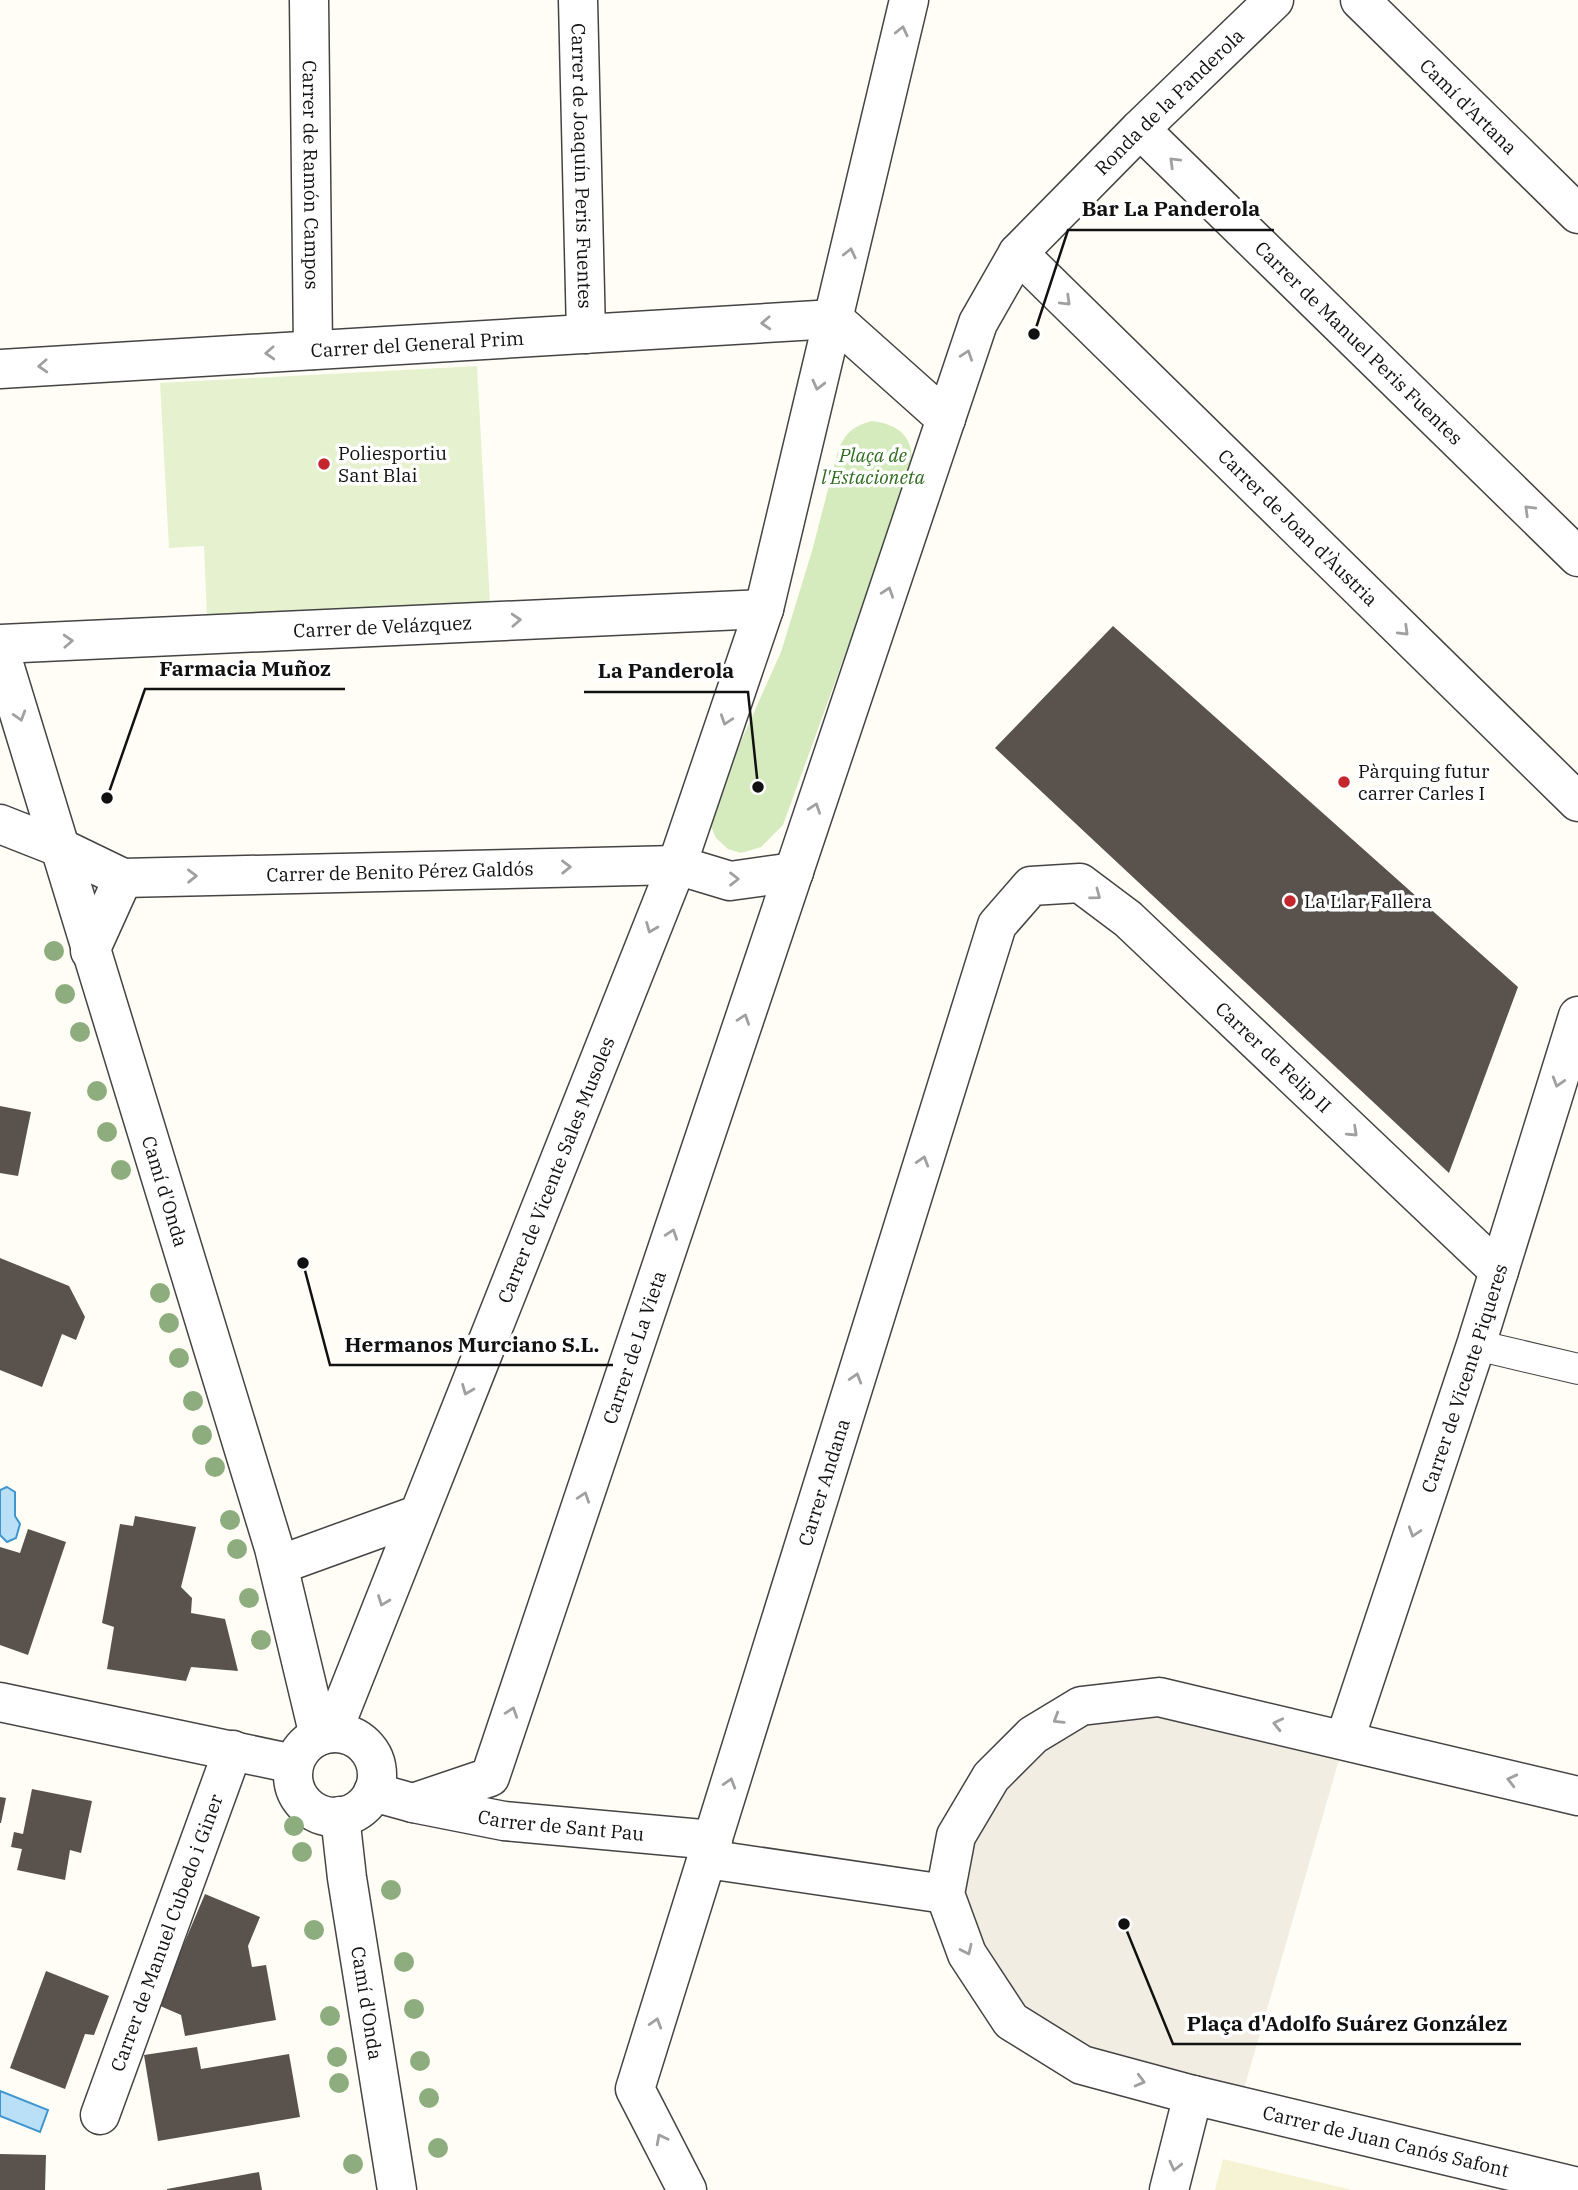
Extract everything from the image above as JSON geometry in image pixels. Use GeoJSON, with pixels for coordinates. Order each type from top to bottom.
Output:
{"type":"FeatureCollection","features":[{"type":"Feature","properties":{"kind":"street","name":"Carrer de Ramón Campos"},"geometry":{"type":"LineString","coordinates":[[309,0],[313,350]]}},
{"type":"Feature","properties":{"kind":"street","name":"Carrer de Joaquín Peris Fuentes"},"geometry":{"type":"LineString","coordinates":[[578,0],[586,334]]}},
{"type":"Feature","properties":{"kind":"street"},"geometry":{"type":"LineString","coordinates":[[834,319],[946,419],[793,872],[730,881],[677,865],[764,608],[909,0]]}},
{"type":"Feature","properties":{"kind":"street","name":"Ronda de la Panderola"},"geometry":{"type":"LineString","coordinates":[[946,419],[978,323],[1018,253],[1140,129],[1274,0]]}},
{"type":"Feature","properties":{"kind":"street","name":"Camí d'Artana"},"geometry":{"type":"LineString","coordinates":[[1360,0],[1578,214]]}},
{"type":"Feature","properties":{"kind":"street","name":"Carrer de Manuel Peris Fuentes"},"geometry":{"type":"LineString","coordinates":[[1140,129],[1578,557]]}},
{"type":"Feature","properties":{"kind":"street","name":"Carrer de Joan d'Àustria"},"geometry":{"type":"LineString","coordinates":[[1018,253],[1578,802]]}},
{"type":"Feature","properties":{"kind":"street","name":"Carrer del General Prim"},"geometry":{"type":"LineString","coordinates":[[0,369],[834,319]]}},
{"type":"Feature","properties":{"kind":"street","name":"Carrer de Velázquez"},"geometry":{"type":"LineString","coordinates":[[0,644],[764,608]]}},
{"type":"Feature","properties":{"kind":"street","name":"Camí d'Onda"},"geometry":{"type":"LineString","coordinates":[[0,650],[279,1565],[325,1734]]}},
{"type":"Feature","properties":{"kind":"street","name":"Carrer de Benito Pérez Galdós"},"geometry":{"type":"LineString","coordinates":[[0,824],[61,848],[123,878],[677,865]]}},
{"type":"Feature","properties":{"kind":"street","name":"Carrer de Vicente Sales Musoles"},"geometry":{"type":"LineString","coordinates":[[325,1734],[417,1515],[677,865]]}},
{"type":"Feature","properties":{"kind":"street","name":"Carrer de La Vieta"},"geometry":{"type":"LineString","coordinates":[[490,1777],[793,872]]}},
{"type":"Feature","properties":{"kind":"street"},"geometry":{"type":"LineString","coordinates":[[90,951],[123,878]]}},
{"type":"Feature","properties":{"kind":"street","name":"Carrer de Felip II"},"geometry":{"type":"LineString","coordinates":[[1031,886],[1080,883],[1128,919],[1499,1271]]}},
{"type":"Feature","properties":{"kind":"street","name":"Carrer Andana"},"geometry":{"type":"LineString","coordinates":[[687,2190],[635,2089],[997,925],[1031,886]]}},
{"type":"Feature","properties":{"kind":"street","name":"Carrer de Vicente Piqueres"},"geometry":{"type":"LineString","coordinates":[[1345,1739],[1476,1345],[1578,1016]]}},
{"type":"Feature","properties":{"kind":"street"},"geometry":{"type":"LineString","coordinates":[[1476,1345],[1578,1369]]}},
{"type":"Feature","properties":{"kind":"street"},"geometry":{"type":"LineString","coordinates":[[279,1565],[417,1515]]}},
{"type":"Feature","properties":{"kind":"street"},"geometry":{"type":"LineString","coordinates":[[945,1894],[956,1836],[991,1777],[1033,1735],[1081,1706],[1159,1697],[1578,1796]]}},
{"type":"Feature","properties":{"kind":"street"},"geometry":{"type":"LineString","coordinates":[[0,1702],[294,1764]]}},
{"type":"Feature","properties":{"kind":"street"},"geometry":{"type":"LineString","coordinates":[[325,1734],[346,1734],[359,1740],[369,1750],[375,1764],[377,1778],[373,1792],[365,1804],[340,1816],[326,1816],[314,1811],[303,1802],[296,1791],[293,1778],[294,1764],[299,1752],[308,1742],[325,1734]]}},
{"type":"Feature","properties":{"kind":"street","name":"Carrer de Manuel Cubedo i Giner"},"geometry":{"type":"LineString","coordinates":[[100,2115],[233,1750]]}},
{"type":"Feature","properties":{"kind":"street"},"geometry":{"type":"LineString","coordinates":[[490,1777],[504,1821]]}},
{"type":"Feature","properties":{"kind":"street","name":"Carrer de Sant Pau"},"geometry":{"type":"LineString","coordinates":[[413,1803],[490,1777]]}},
{"type":"Feature","properties":{"kind":"street","name":"Carrer de Sant Pau"},"geometry":{"type":"LineString","coordinates":[[373,1792],[504,1821],[710,1850],[945,1894]]}},
{"type":"Feature","properties":{"kind":"street","name":"Camí d'Onda"},"geometry":{"type":"LineString","coordinates":[[340,1816],[347,1878],[397,2190]]}},
{"type":"Feature","properties":{"kind":"street","name":"Carrer de Juan Canós Safont"},"geometry":{"type":"LineString","coordinates":[[945,1894],[967,1954],[1011,2021],[1082,2065],[1193,2095],[1578,2187]]}},
{"type":"Feature","properties":{"kind":"street"},"geometry":{"type":"LineString","coordinates":[[1170,2190],[1193,2095]]}},
{"type":"Feature","properties":{"kind":"shaded area"},"geometry":{"type":"Polygon","coordinates":[[[1081,1706],[1345,1739],[1239,2106],[1082,2065],[967,1954],[956,1836],[1081,1706]]]}},
{"type":"Feature","properties":{"kind":"shaded area"},"geometry":{"type":"Polygon","coordinates":[[[1223,2159],[1352,2190],[1215,2190],[1223,2159]]]}},
{"type":"Feature","properties":{"kind":"green space","name":"Poliesportiu Sant Blai"},"geometry":{"type":"Polygon","coordinates":[[[477,366],[490,603],[207,617],[204,546],[169,548],[160,383],[477,366]]]}},
{"type":"Feature","properties":{"kind":"green space","name":"Plaça de l'Estacioneta"},"geometry":{"type":"Polygon","coordinates":[[[872,421],[893,427],[906,438],[912,454],[910,476],[783,825],[761,847],[741,853],[728,849],[716,838],[707,817],[781,652],[812,551],[838,451],[850,431],[872,421]]]}},
{"type":"Feature","properties":{"kind":"water"},"geometry":{"type":"Polygon","coordinates":[[[7,1487],[15,1492],[15,1516],[20,1524],[16,1538],[7,1542],[0,1535],[0,1490],[7,1487]]]}},
{"type":"Feature","properties":{"kind":"water"},"geometry":{"type":"Polygon","coordinates":[[[0,2091],[48,2110],[40,2132],[0,2116],[0,2091]]]}},
{"type":"Feature","properties":{"kind":"building","name":"La Llar Fallera"},"geometry":{"type":"Polygon","coordinates":[[[1113,626],[1518,987],[1449,1173],[995,748],[1113,626]]]}},
{"type":"Feature","properties":{"kind":"building"},"geometry":{"type":"Polygon","coordinates":[[[0,1106],[31,1112],[18,1176],[0,1173],[0,1106]]]}},
{"type":"Feature","properties":{"kind":"building"},"geometry":{"type":"Polygon","coordinates":[[[0,1258],[69,1286],[85,1317],[76,1340],[62,1334],[42,1387],[0,1370],[0,1258]]]}},
{"type":"Feature","properties":{"kind":"building"},"geometry":{"type":"Polygon","coordinates":[[[135,1516],[196,1527],[181,1587],[192,1598],[191,1613],[225,1619],[238,1671],[191,1667],[186,1681],[107,1669],[114,1627],[102,1623],[120,1524],[133,1526],[135,1516]]]}},
{"type":"Feature","properties":{"kind":"building"},"geometry":{"type":"Polygon","coordinates":[[[28,1529],[66,1542],[28,1655],[0,1645],[0,1547],[20,1553],[28,1529]]]}},
{"type":"Feature","properties":{"kind":"building"},"geometry":{"type":"Polygon","coordinates":[[[32,1789],[92,1801],[81,1853],[70,1850],[65,1880],[17,1870],[22,1849],[11,1847],[14,1832],[23,1834],[32,1789]]]}},
{"type":"Feature","properties":{"kind":"building"},"geometry":{"type":"Polygon","coordinates":[[[0,1797],[6,1798],[1,1823],[0,1823],[0,1797]]]}},
{"type":"Feature","properties":{"kind":"building"},"geometry":{"type":"Polygon","coordinates":[[[205,1894],[260,1917],[248,1946],[252,1967],[266,1965],[276,2020],[185,2036],[181,2015],[158,2005],[205,1894]]]}},
{"type":"Feature","properties":{"kind":"building"},"geometry":{"type":"Polygon","coordinates":[[[46,1971],[109,1996],[94,2035],[85,2034],[65,2089],[10,2068],[46,1971]]]}},
{"type":"Feature","properties":{"kind":"building"},"geometry":{"type":"Polygon","coordinates":[[[197,2047],[201,2069],[289,2054],[300,2117],[158,2141],[144,2055],[197,2047]]]}},
{"type":"Feature","properties":{"kind":"building"},"geometry":{"type":"Polygon","coordinates":[[[0,2154],[46,2155],[45,2190],[0,2190],[0,2154]]]}},
{"type":"Feature","properties":{"kind":"building"},"geometry":{"type":"Polygon","coordinates":[[[259,2172],[262,2190],[167,2190],[167,2189],[259,2172]]]}},
{"type":"Feature","properties":{"kind":"place","name":"Bar La Panderola"},"geometry":{"type":"Point","coordinates":[1034,334]}},
{"type":"Feature","properties":{"kind":"place","name":"Poliesportiu Sant Blai"},"geometry":{"type":"Point","coordinates":[324,464]}},
{"type":"Feature","properties":{"kind":"place","name":"Pàrquing futur carrer Carles I"},"geometry":{"type":"Point","coordinates":[1344,782]}},
{"type":"Feature","properties":{"kind":"place","name":"La Panderola"},"geometry":{"type":"Point","coordinates":[758,787]}},
{"type":"Feature","properties":{"kind":"place","name":"Farmacia Muñoz"},"geometry":{"type":"Point","coordinates":[107,798]}},
{"type":"Feature","properties":{"kind":"place","name":"La Llar Fallera"},"geometry":{"type":"Point","coordinates":[1290,901]}},
{"type":"Feature","properties":{"kind":"place","name":"Hermanos Murciano S.L."},"geometry":{"type":"Point","coordinates":[303,1263]}},
{"type":"Feature","properties":{"kind":"place","name":"Plaça d'Adolfo Suárez González"},"geometry":{"type":"Point","coordinates":[1124,1924]}}]}
